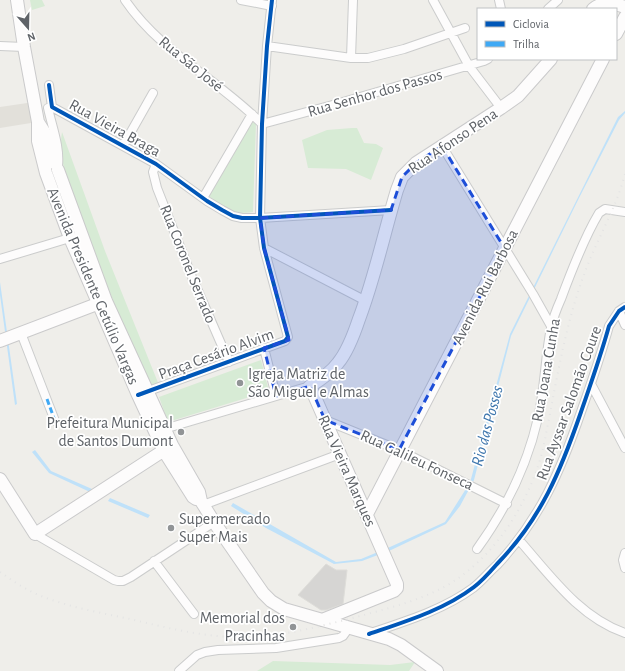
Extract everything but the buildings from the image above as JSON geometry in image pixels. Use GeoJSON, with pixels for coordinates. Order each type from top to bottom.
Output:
{"type":"FeatureCollection","features":[{"type":"Feature","properties":{"kind":"main road","name":"Avenida Presidente Getúlio Vargas"},"geometry":{"type":"LineString","coordinates":[[17,0],[38,122],[38,141],[82,234],[106,301],[122,336],[143,393],[164,429],[168,448]]}},
{"type":"Feature","properties":{"kind":"main road"},"geometry":{"type":"LineString","coordinates":[[594,8],[603,2],[611,2],[625,7]]}},
{"type":"Feature","properties":{"kind":"main road"},"geometry":{"type":"LineString","coordinates":[[617,32],[625,17]]}},
{"type":"Feature","properties":{"kind":"main road","name":"Rua Afonso Pena"},"geometry":{"type":"LineString","coordinates":[[310,386],[326,376],[338,364],[354,333],[366,301],[391,210],[402,177],[416,163],[502,108],[518,96],[550,60]]}},
{"type":"Feature","properties":{"kind":"main road","name":"Avenida Rui Barbosa"},"geometry":{"type":"LineString","coordinates":[[367,514],[602,60]]}},
{"type":"Feature","properties":{"kind":"main road","name":"Avenida Presidente Getúlio Vargas"},"geometry":{"type":"LineString","coordinates":[[52,168],[70,238],[97,304],[143,393],[168,448],[193,497],[202,503],[263,592],[270,601],[284,609],[389,639],[402,645],[437,671]]}},
{"type":"Feature","properties":{"kind":"main road"},"geometry":{"type":"LineString","coordinates":[[9,337],[97,304],[106,310],[122,336]]}},
{"type":"Feature","properties":{"kind":"main road","name":"Rua Vieira Marques"},"geometry":{"type":"LineString","coordinates":[[310,386],[397,584],[397,588],[394,591],[322,620]]}},
{"type":"Feature","properties":{"kind":"main road"},"geometry":{"type":"LineString","coordinates":[[0,479],[35,534],[168,448]]}},
{"type":"Feature","properties":{"kind":"street","name":"Rua São José"},"geometry":{"type":"LineString","coordinates":[[126,0],[157,37],[252,114],[262,124]]}},
{"type":"Feature","properties":{"kind":"street"},"geometry":{"type":"LineString","coordinates":[[241,0],[272,3],[267,46],[262,124],[260,218],[264,248],[366,301]]}},
{"type":"Feature","properties":{"kind":"street"},"geometry":{"type":"LineString","coordinates":[[351,58],[353,0]]}},
{"type":"Feature","properties":{"kind":"street"},"geometry":{"type":"LineString","coordinates":[[433,0],[469,66],[502,108]]}},
{"type":"Feature","properties":{"kind":"street"},"geometry":{"type":"LineString","coordinates":[[549,8],[557,0]]}},
{"type":"Feature","properties":{"kind":"street"},"geometry":{"type":"LineString","coordinates":[[267,46],[351,58],[368,58],[385,54],[465,28]]}},
{"type":"Feature","properties":{"kind":"street"},"geometry":{"type":"LineString","coordinates":[[0,46],[24,47]]}},
{"type":"Feature","properties":{"kind":"street","name":"Rua Senhor dos Passos"},"geometry":{"type":"LineString","coordinates":[[262,124],[486,60]]}},
{"type":"Feature","properties":{"kind":"street","name":"Rua Vieira Braga"},"geometry":{"type":"LineString","coordinates":[[50,85],[52,107],[156,164],[203,198],[233,216],[242,218],[260,218],[391,210]]}},
{"type":"Feature","properties":{"kind":"street"},"geometry":{"type":"LineString","coordinates":[[122,146],[153,93]]}},
{"type":"Feature","properties":{"kind":"street"},"geometry":{"type":"LineString","coordinates":[[52,107],[48,108],[59,156],[52,168]]}},
{"type":"Feature","properties":{"kind":"street"},"geometry":{"type":"LineString","coordinates":[[203,198],[252,114]]}},
{"type":"Feature","properties":{"kind":"street"},"geometry":{"type":"LineString","coordinates":[[442,146],[551,326]]}},
{"type":"Feature","properties":{"kind":"street","name":"Rua Coronel Serrado"},"geometry":{"type":"LineString","coordinates":[[156,164],[153,172],[157,188],[192,277],[228,362]]}},
{"type":"Feature","properties":{"kind":"street","name":"Rua Joana Cunha"},"geometry":{"type":"LineString","coordinates":[[477,549],[490,532],[507,504],[519,478],[530,446],[538,417],[551,326],[569,276],[599,213],[605,209],[625,212]]}},
{"type":"Feature","properties":{"kind":"street"},"geometry":{"type":"LineString","coordinates":[[2,258],[82,234]]}},
{"type":"Feature","properties":{"kind":"street","name":"Praça Cesário Alvim"},"geometry":{"type":"LineString","coordinates":[[143,393],[284,342],[287,339],[288,334],[264,248]]}},
{"type":"Feature","properties":{"kind":"street"},"geometry":{"type":"LineString","coordinates":[[622,309],[625,325]]}},
{"type":"Feature","properties":{"kind":"street","name":"Rua Ayssar Salomão Coure"},"geometry":{"type":"LineString","coordinates":[[369,634],[438,609],[474,588],[519,540],[547,497],[566,456],[609,326],[622,309]]}},
{"type":"Feature","properties":{"kind":"street"},"geometry":{"type":"LineString","coordinates":[[9,337],[47,399],[55,421]]}},
{"type":"Feature","properties":{"kind":"street","name":"Praça Cesário Alvim"},"geometry":{"type":"LineString","coordinates":[[264,348],[276,396]]}},
{"type":"Feature","properties":{"kind":"street"},"geometry":{"type":"LineString","coordinates":[[591,384],[625,448]]}},
{"type":"Feature","properties":{"kind":"street"},"geometry":{"type":"LineString","coordinates":[[164,429],[310,386]]}},
{"type":"Feature","properties":{"kind":"street","name":"Rua Galileu Fonseca"},"geometry":{"type":"LineString","coordinates":[[325,420],[400,450],[507,504]]}},
{"type":"Feature","properties":{"kind":"street"},"geometry":{"type":"LineString","coordinates":[[202,503],[340,454]]}},
{"type":"Feature","properties":{"kind":"street"},"geometry":{"type":"LineString","coordinates":[[35,534],[118,582],[131,577],[214,522]]}},
{"type":"Feature","properties":{"kind":"street"},"geometry":{"type":"LineString","coordinates":[[519,540],[578,606],[594,618],[625,633]]}},
{"type":"Feature","properties":{"kind":"street"},"geometry":{"type":"LineString","coordinates":[[625,553],[623,560],[625,568]]}},
{"type":"Feature","properties":{"kind":"street"},"geometry":{"type":"LineString","coordinates":[[154,561],[194,614]]}},
{"type":"Feature","properties":{"kind":"street"},"geometry":{"type":"LineString","coordinates":[[179,671],[197,655],[205,652],[218,650],[276,648],[339,638],[343,636],[348,628]]}},
{"type":"Feature","properties":{"kind":"highlighted area"},"geometry":{"type":"Polygon","coordinates":[[[442,146],[505,249],[399,450],[325,420],[310,386],[276,396],[264,348],[289,340],[264,248],[260,218],[391,210],[402,177],[416,163],[442,146]]]}},
{"type":"Feature","properties":{"kind":"shaded area"},"geometry":{"type":"Polygon","coordinates":[[[34,102],[37,122],[0,128],[0,107],[34,102]]]}},
{"type":"Feature","properties":{"kind":"green space"},"geometry":{"type":"Polygon","coordinates":[[[30,0],[42,0],[45,6],[32,10],[30,0]]]}},
{"type":"Feature","properties":{"kind":"green space"},"geometry":{"type":"Polygon","coordinates":[[[250,121],[256,123],[253,212],[238,213],[229,211],[209,196],[250,121]]]}},
{"type":"Feature","properties":{"kind":"green space"},"geometry":{"type":"Polygon","coordinates":[[[357,128],[364,143],[376,144],[383,148],[371,180],[346,169],[308,168],[302,140],[327,130],[357,128]]]}},
{"type":"Feature","properties":{"kind":"green space"},"geometry":{"type":"Polygon","coordinates":[[[62,132],[105,251],[159,385],[148,388],[73,197],[62,157],[62,132]]]}},
{"type":"Feature","properties":{"kind":"green space"},"geometry":{"type":"Polygon","coordinates":[[[261,360],[269,391],[168,422],[159,397],[261,360]]]}},
{"type":"Feature","properties":{"kind":"green space"},"geometry":{"type":"Polygon","coordinates":[[[273,661],[390,665],[415,662],[409,671],[257,671],[273,661]]]}},
{"type":"Feature","properties":{"kind":"water","name":"Rio das Posses"},"geometry":{"type":"Polygon","coordinates":[[[625,111],[579,198],[511,336],[474,480],[460,506],[446,524],[391,550],[362,561],[334,564],[266,528],[231,506],[233,503],[336,562],[361,559],[445,522],[471,479],[510,334],[618,117],[625,111]]]}},
{"type":"Feature","properties":{"kind":"water"},"geometry":{"type":"Polygon","coordinates":[[[0,282],[17,404],[15,405],[0,295],[0,282]]]}},
{"type":"Feature","properties":{"kind":"water"},"geometry":{"type":"Polygon","coordinates":[[[35,450],[51,471],[92,489],[90,492],[49,473],[32,452],[35,450]]]}},
{"type":"Feature","properties":{"kind":"water"},"geometry":{"type":"Polygon","coordinates":[[[110,498],[150,515],[148,518],[108,501],[110,498]]]}},
{"type":"Feature","properties":{"kind":"railway"},"geometry":{"type":"LineString","coordinates":[[0,572],[35,594],[74,607],[181,631],[234,637],[277,635],[349,619],[409,602],[451,583],[464,574],[491,549],[513,520],[530,487],[542,453],[565,339],[577,294],[590,260],[612,212],[625,174]]}},
{"type":"Feature","properties":{"kind":"marked path"},"geometry":{"type":"LineString","coordinates":[[47,399],[55,421]]}},
{"type":"Feature","properties":{"kind":"cycle path"},"geometry":{"type":"LineString","coordinates":[[138,395],[285,341],[288,337],[264,248],[260,218],[262,124],[267,46],[272,0]]}},
{"type":"Feature","properties":{"kind":"cycle path"},"geometry":{"type":"LineString","coordinates":[[49,85],[52,107],[156,164],[207,201],[233,216],[242,218],[260,218],[391,210]]}},
{"type":"Feature","properties":{"kind":"cycle path"},"geometry":{"type":"LineString","coordinates":[[369,634],[423,615],[462,595],[483,579],[512,547],[538,511],[557,474],[581,412],[609,326],[619,311],[625,307]]}},
{"type":"Feature","properties":{"kind":"place","name":"Igreja Matriz de São Miguel e Almas"},"geometry":{"type":"Point","coordinates":[240,383]}},
{"type":"Feature","properties":{"kind":"place","name":"Prefeitura Municipal de Santos Dumont"},"geometry":{"type":"Point","coordinates":[181,432]}},
{"type":"Feature","properties":{"kind":"place","name":"Supermercado Super Mais"},"geometry":{"type":"Point","coordinates":[171,528]}},
{"type":"Feature","properties":{"kind":"place","name":"Memorial dos Pracinhas"},"geometry":{"type":"Point","coordinates":[293,627]}}]}
